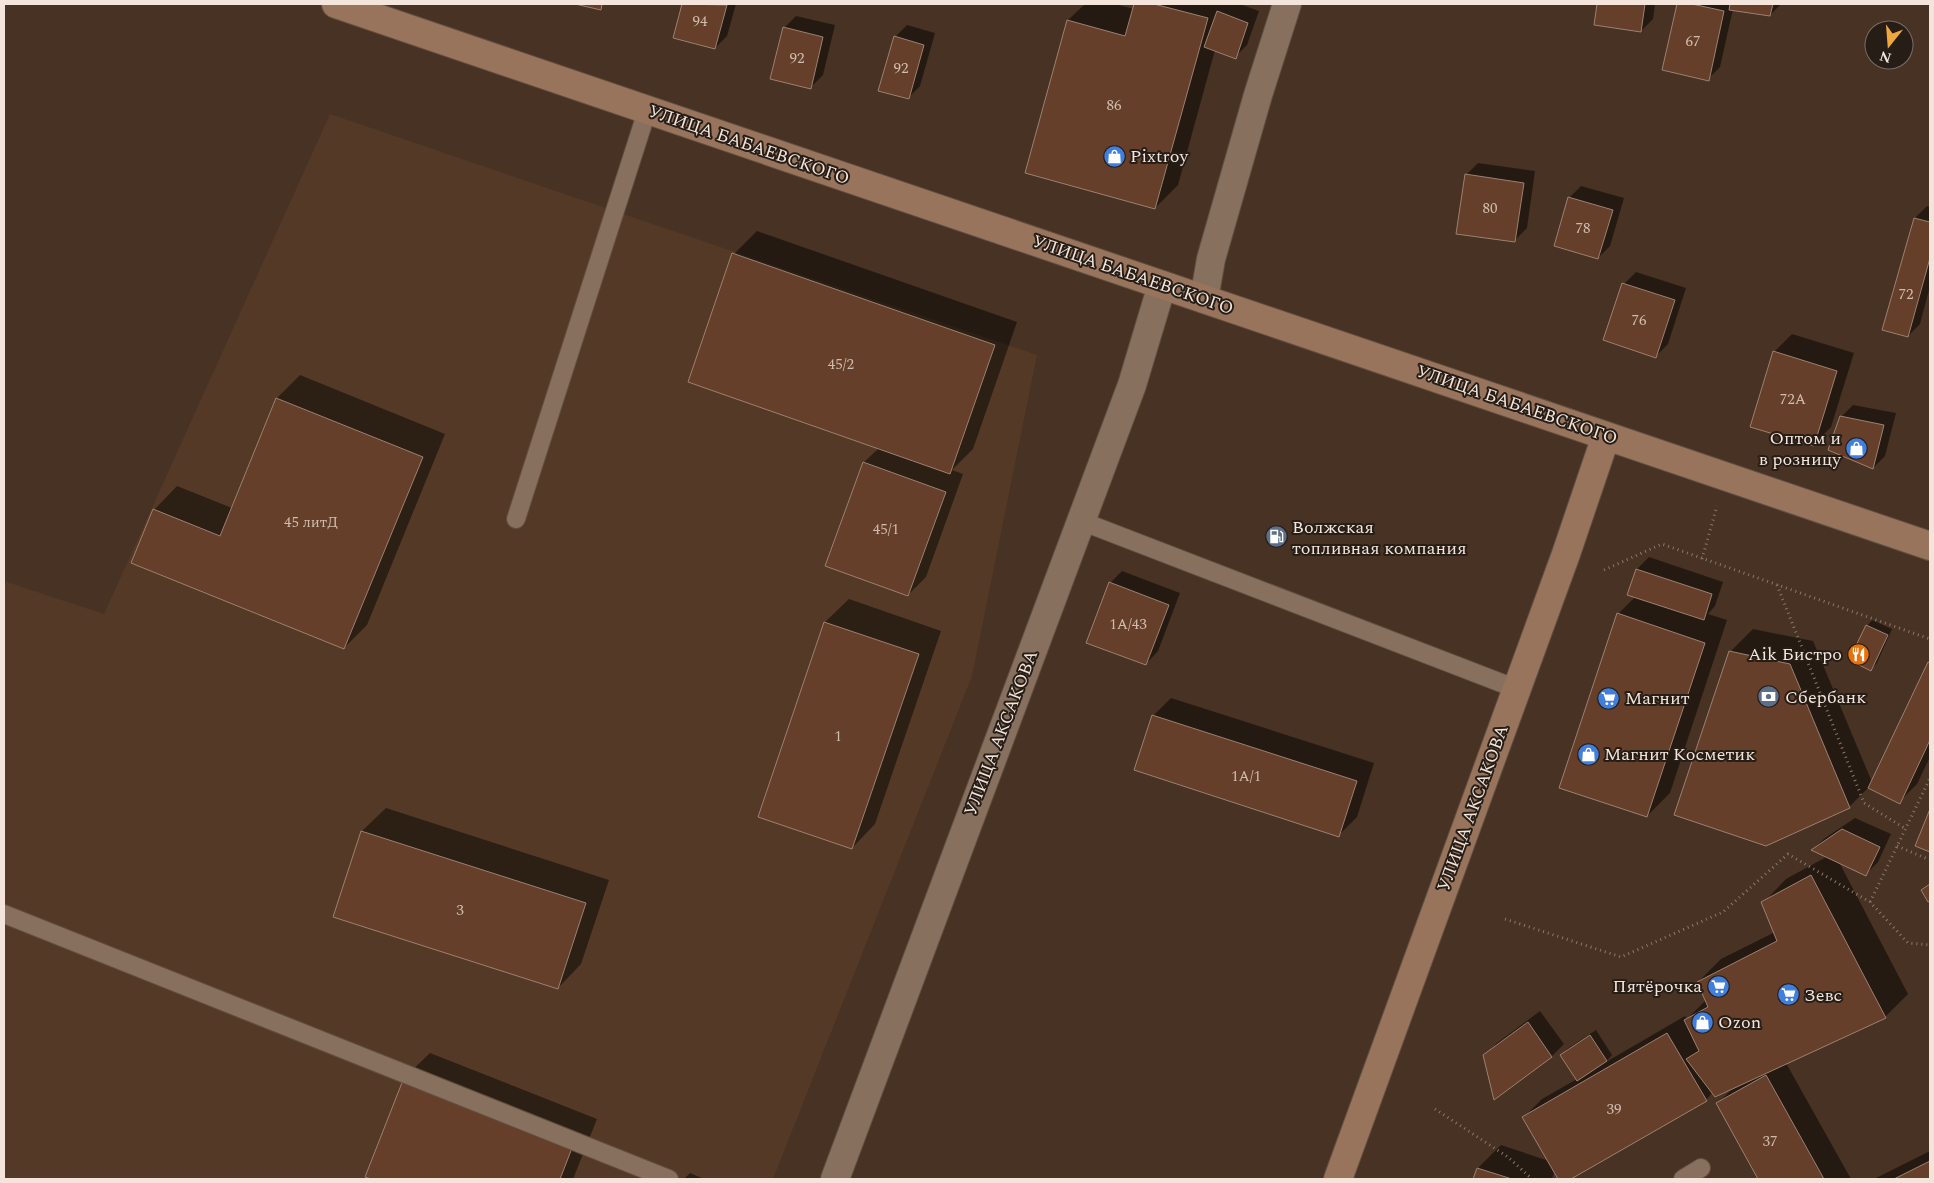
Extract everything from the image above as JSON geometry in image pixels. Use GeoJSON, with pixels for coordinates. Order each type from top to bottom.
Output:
{"type":"FeatureCollection","features":[{"type":"Feature","properties":{"kind":"main road","name":"УЛИЦА БАБАЕВСКОГО"},"geometry":{"type":"LineString","coordinates":[[336,4],[1930,546]]}},
{"type":"Feature","properties":{"kind":"main road","name":"УЛИЦА АКСАКОВА"},"geometry":{"type":"LineString","coordinates":[[1338,1179],[1566,554],[1606,436]]}},
{"type":"Feature","properties":{"kind":"street"},"geometry":{"type":"LineString","coordinates":[[1204,299],[1210,259],[1287,4]]}},
{"type":"Feature","properties":{"kind":"street","name":"УЛИЦА АКСАКОВА"},"geometry":{"type":"LineString","coordinates":[[834,1179],[1132,385],[1162,285]]}},
{"type":"Feature","properties":{"kind":"lane"},"geometry":{"type":"LineString","coordinates":[[516,519],[647,111]]}},
{"type":"Feature","properties":{"kind":"lane"},"geometry":{"type":"LineString","coordinates":[[1081,521],[1517,689]]}},
{"type":"Feature","properties":{"kind":"lane"},"geometry":{"type":"LineString","coordinates":[[4,914],[669,1179]]}},
{"type":"Feature","properties":{"kind":"lane"},"geometry":{"type":"LineString","coordinates":[[1683,1179],[1701,1168]]}},
{"type":"Feature","properties":{"kind":"path"},"geometry":{"type":"LineString","coordinates":[[1604,570],[1662,544],[1930,639]]}},
{"type":"Feature","properties":{"kind":"path"},"geometry":{"type":"LineString","coordinates":[[1777,585],[1864,804],[1906,829]]}},
{"type":"Feature","properties":{"kind":"path"},"geometry":{"type":"LineString","coordinates":[[1870,902],[1930,778]]}},
{"type":"Feature","properties":{"kind":"path"},"geometry":{"type":"LineString","coordinates":[[1897,846],[1930,860]]}},
{"type":"Feature","properties":{"kind":"path"},"geometry":{"type":"LineString","coordinates":[[1505,919],[1621,957],[1723,912],[1788,854],[1870,902],[1908,943],[1930,945]]}},
{"type":"Feature","properties":{"kind":"path"},"geometry":{"type":"LineString","coordinates":[[1435,1109],[1508,1157],[1532,1179]]}},
{"type":"Feature","properties":{"kind":"shaded area"},"geometry":{"type":"Polygon","coordinates":[[[330,114],[1037,355],[972,676],[773,1179],[4,1179],[4,581],[104,614],[330,114]]]}},
{"type":"Feature","properties":{"kind":"building"},"geometry":{"type":"Polygon","coordinates":[[[575,4],[602,4],[601,10],[575,4]]]}},
{"type":"Feature","properties":{"kind":"building"},"geometry":{"type":"Polygon","coordinates":[[[682,4],[727,5],[715,49],[673,38],[682,4]]]}},
{"type":"Feature","properties":{"kind":"building"},"geometry":{"type":"Polygon","coordinates":[[[1134,4],[1154,4],[1208,18],[1155,209],[1025,173],[1067,20],[1125,36],[1134,4]]]}},
{"type":"Feature","properties":{"kind":"building"},"geometry":{"type":"Polygon","coordinates":[[[1597,4],[1645,4],[1641,32],[1594,25],[1597,4]]]}},
{"type":"Feature","properties":{"kind":"building"},"geometry":{"type":"Polygon","coordinates":[[[1677,4],[1692,4],[1724,11],[1709,81],[1662,70],[1677,4]]]}},
{"type":"Feature","properties":{"kind":"building"},"geometry":{"type":"Polygon","coordinates":[[[1730,4],[1773,4],[1770,16],[1729,10],[1730,4]]]}},
{"type":"Feature","properties":{"kind":"building"},"geometry":{"type":"Polygon","coordinates":[[[1217,11],[1248,23],[1236,59],[1204,47],[1217,11]]]}},
{"type":"Feature","properties":{"kind":"building"},"geometry":{"type":"Polygon","coordinates":[[[783,27],[823,37],[811,89],[770,79],[783,27]]]}},
{"type":"Feature","properties":{"kind":"building"},"geometry":{"type":"Polygon","coordinates":[[[894,36],[924,45],[909,99],[878,91],[894,36]]]}},
{"type":"Feature","properties":{"kind":"building"},"geometry":{"type":"Polygon","coordinates":[[[1465,174],[1524,183],[1515,242],[1456,234],[1465,174]]]}},
{"type":"Feature","properties":{"kind":"building"},"geometry":{"type":"Polygon","coordinates":[[[1568,197],[1613,210],[1598,259],[1554,246],[1568,197]]]}},
{"type":"Feature","properties":{"kind":"building"},"geometry":{"type":"Polygon","coordinates":[[[1914,218],[1930,222],[1930,258],[1908,337],[1882,330],[1914,218]]]}},
{"type":"Feature","properties":{"kind":"building"},"geometry":{"type":"Polygon","coordinates":[[[732,253],[995,345],[950,474],[688,382],[732,253]]]}},
{"type":"Feature","properties":{"kind":"building"},"geometry":{"type":"Polygon","coordinates":[[[1622,283],[1675,300],[1656,358],[1603,340],[1622,283]]]}},
{"type":"Feature","properties":{"kind":"building"},"geometry":{"type":"Polygon","coordinates":[[[1773,351],[1837,371],[1814,446],[1750,427],[1773,351]]]}},
{"type":"Feature","properties":{"kind":"building"},"geometry":{"type":"Polygon","coordinates":[[[276,398],[423,457],[344,649],[131,563],[153,509],[220,536],[276,398]]]}},
{"type":"Feature","properties":{"kind":"building"},"geometry":{"type":"Polygon","coordinates":[[[1840,416],[1884,425],[1873,469],[1828,450],[1840,416]]]}},
{"type":"Feature","properties":{"kind":"building"},"geometry":{"type":"Polygon","coordinates":[[[863,462],[946,492],[908,596],[825,566],[863,462]]]}},
{"type":"Feature","properties":{"kind":"building"},"geometry":{"type":"Polygon","coordinates":[[[1636,569],[1712,594],[1704,620],[1627,595],[1636,569]]]}},
{"type":"Feature","properties":{"kind":"building"},"geometry":{"type":"Polygon","coordinates":[[[1109,582],[1169,605],[1146,665],[1086,643],[1109,582]]]}},
{"type":"Feature","properties":{"kind":"building"},"geometry":{"type":"Polygon","coordinates":[[[1617,613],[1705,643],[1647,817],[1559,788],[1617,613]]]}},
{"type":"Feature","properties":{"kind":"building"},"geometry":{"type":"Polygon","coordinates":[[[824,622],[919,654],[852,849],[758,817],[824,622]]]}},
{"type":"Feature","properties":{"kind":"building"},"geometry":{"type":"Polygon","coordinates":[[[1866,625],[1888,635],[1871,671],[1849,660],[1866,625]]]}},
{"type":"Feature","properties":{"kind":"building"},"geometry":{"type":"Polygon","coordinates":[[[1729,651],[1790,664],[1850,808],[1766,846],[1674,815],[1729,651]]]}},
{"type":"Feature","properties":{"kind":"building"},"geometry":{"type":"Polygon","coordinates":[[[1928,662],[1930,663],[1930,740],[1900,804],[1868,788],[1928,662]]]}},
{"type":"Feature","properties":{"kind":"building"},"geometry":{"type":"Polygon","coordinates":[[[1152,715],[1357,781],[1339,837],[1134,770],[1152,715]]]}},
{"type":"Feature","properties":{"kind":"building"},"geometry":{"type":"Polygon","coordinates":[[[1930,809],[1930,852],[1915,846],[1930,809]]]}},
{"type":"Feature","properties":{"kind":"building"},"geometry":{"type":"Polygon","coordinates":[[[1842,829],[1880,847],[1866,876],[1811,850],[1842,829]]]}},
{"type":"Feature","properties":{"kind":"building"},"geometry":{"type":"Polygon","coordinates":[[[361,831],[586,903],[558,989],[333,917],[361,831]]]}},
{"type":"Feature","properties":{"kind":"building","name":"Зевс"},"geometry":{"type":"Polygon","coordinates":[[[1811,875],[1886,1018],[1715,1097],[1686,1059],[1699,1051],[1684,1020],[1708,1007],[1697,982],[1777,941],[1761,902],[1811,875]]]}},
{"type":"Feature","properties":{"kind":"building"},"geometry":{"type":"Polygon","coordinates":[[[1930,884],[1930,901],[1928,902],[1921,890],[1930,884]]]}},
{"type":"Feature","properties":{"kind":"building"},"geometry":{"type":"Polygon","coordinates":[[[1528,1022],[1552,1057],[1494,1100],[1483,1055],[1528,1022]]]}},
{"type":"Feature","properties":{"kind":"building"},"geometry":{"type":"Polygon","coordinates":[[[1667,1033],[1707,1101],[1571,1179],[1558,1179],[1522,1117],[1667,1033]]]}},
{"type":"Feature","properties":{"kind":"building"},"geometry":{"type":"Polygon","coordinates":[[[1590,1035],[1607,1061],[1577,1081],[1560,1055],[1590,1035]]]}},
{"type":"Feature","properties":{"kind":"building"},"geometry":{"type":"Polygon","coordinates":[[[405,1075],[574,1143],[560,1179],[371,1179],[365,1177],[405,1075]]]}},
{"type":"Feature","properties":{"kind":"building"},"geometry":{"type":"Polygon","coordinates":[[[1766,1075],[1824,1179],[1758,1179],[1716,1103],[1766,1075]]]}},
{"type":"Feature","properties":{"kind":"building"},"geometry":{"type":"Polygon","coordinates":[[[1930,1161],[1930,1179],[1894,1179],[1930,1161]]]}},
{"type":"Feature","properties":{"kind":"building"},"geometry":{"type":"Polygon","coordinates":[[[1477,1168],[1512,1179],[1473,1179],[1477,1168]]]}},
{"type":"Feature","properties":{"kind":"place","name":"Pixtroy"},"geometry":{"type":"Point","coordinates":[1114,156]}},
{"type":"Feature","properties":{"kind":"place","name":"Оптом и в розницу"},"geometry":{"type":"Point","coordinates":[1857,448]}},
{"type":"Feature","properties":{"kind":"place","name":"Волжская топливная компания"},"geometry":{"type":"Point","coordinates":[1276,537]}},
{"type":"Feature","properties":{"kind":"place","name":"Aik Бистро"},"geometry":{"type":"Point","coordinates":[1858,654]}},
{"type":"Feature","properties":{"kind":"place","name":"Сбербанк"},"geometry":{"type":"Point","coordinates":[1769,697]}},
{"type":"Feature","properties":{"kind":"place","name":"Магнит"},"geometry":{"type":"Point","coordinates":[1609,698]}},
{"type":"Feature","properties":{"kind":"place","name":"Магнит Косметик"},"geometry":{"type":"Point","coordinates":[1588,754]}},
{"type":"Feature","properties":{"kind":"place","name":"Пятёрочка"},"geometry":{"type":"Point","coordinates":[1718,986]}},
{"type":"Feature","properties":{"kind":"place","name":"Зевс"},"geometry":{"type":"Point","coordinates":[1788,995]}},
{"type":"Feature","properties":{"kind":"place","name":"Ozon"},"geometry":{"type":"Point","coordinates":[1702,1022]}}]}
